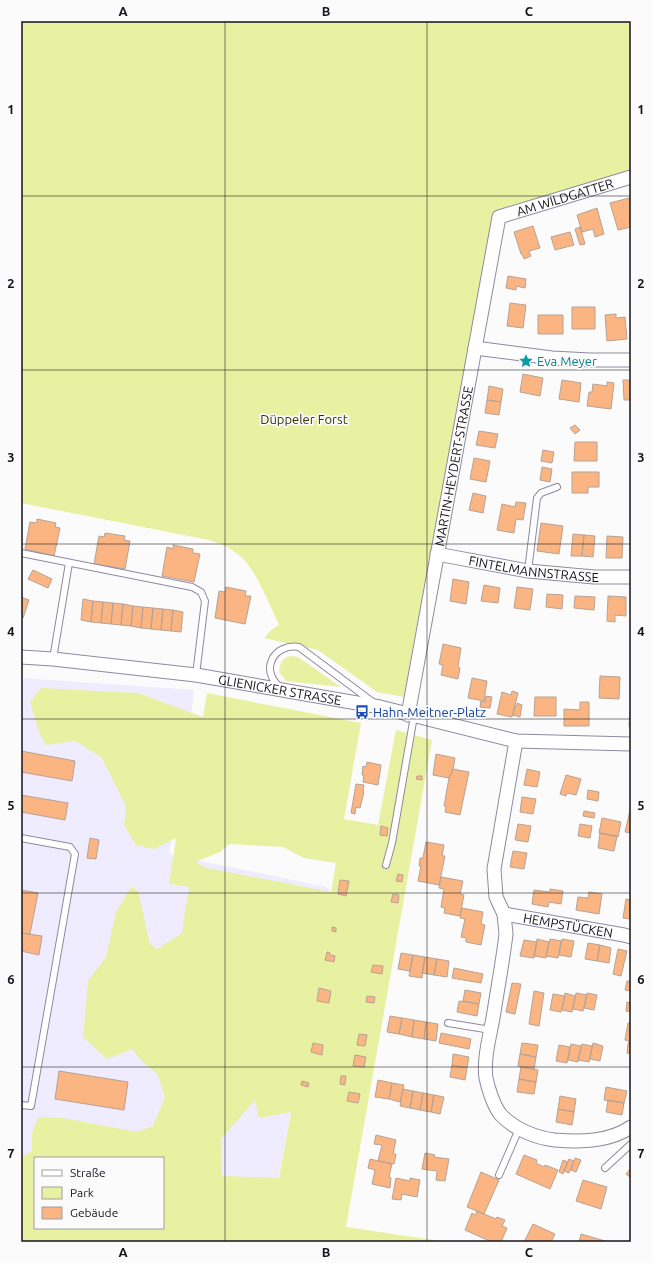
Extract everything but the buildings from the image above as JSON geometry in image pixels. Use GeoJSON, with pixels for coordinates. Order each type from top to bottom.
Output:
{"type":"FeatureCollection","features":[{"type":"Feature","properties":{"kind":"street","name":"AM WILDGATTER"},"geometry":{"type":"LineString","coordinates":[[499,217],[631,178]]}},
{"type":"Feature","properties":{"kind":"street","name":"MARTIN-HEYDERT-STRASSE"},"geometry":{"type":"LineString","coordinates":[[411,715],[437,554],[499,217]]}},
{"type":"Feature","properties":{"kind":"street"},"geometry":{"type":"LineString","coordinates":[[475,348],[552,358],[631,360]]}},
{"type":"Feature","properties":{"kind":"street","name":"FINTELMANNSTRASSE"},"geometry":{"type":"LineString","coordinates":[[437,554],[528,571],[594,577],[631,577]]}},
{"type":"Feature","properties":{"kind":"street","name":"GLIENICKER STRASSE"},"geometry":{"type":"LineString","coordinates":[[21,657],[53,659],[196,675],[285,690],[380,707],[516,742],[631,744]]}},
{"type":"Feature","properties":{"kind":"street"},"geometry":{"type":"LineString","coordinates":[[516,742],[494,869],[496,897],[504,914],[506,934],[486,1056],[486,1077],[491,1097],[500,1114],[519,1129],[546,1139],[574,1141],[603,1139],[621,1133],[630,1136]]}},
{"type":"Feature","properties":{"kind":"street","name":"HEMPSTÜCKEN"},"geometry":{"type":"LineString","coordinates":[[504,914],[624,935],[631,938]]}},
{"type":"Feature","properties":{"kind":"lane"},"geometry":{"type":"LineString","coordinates":[[528,571],[537,498],[541,494],[557,487]]}},
{"type":"Feature","properties":{"kind":"lane"},"geometry":{"type":"LineString","coordinates":[[21,553],[192,587],[201,592],[205,601],[196,675]]}},
{"type":"Feature","properties":{"kind":"lane"},"geometry":{"type":"LineString","coordinates":[[53,659],[69,563]]}},
{"type":"Feature","properties":{"kind":"lane"},"geometry":{"type":"LineString","coordinates":[[285,690],[274,682],[271,675],[270,663],[276,653],[281,649],[288,646],[299,647],[380,707]]}},
{"type":"Feature","properties":{"kind":"lane"},"geometry":{"type":"LineString","coordinates":[[386,865],[392,843],[411,715]]}},
{"type":"Feature","properties":{"kind":"lane"},"geometry":{"type":"LineString","coordinates":[[21,838],[70,846],[75,854],[31,1106],[21,1104]]}},
{"type":"Feature","properties":{"kind":"lane"},"geometry":{"type":"LineString","coordinates":[[448,1023],[491,1030]]}},
{"type":"Feature","properties":{"kind":"lane"},"geometry":{"type":"LineString","coordinates":[[499,1175],[519,1129]]}},
{"type":"Feature","properties":{"kind":"lane"},"geometry":{"type":"LineString","coordinates":[[606,1168],[630,1136]]}},
{"type":"Feature","properties":{"kind":"shaded area"},"geometry":{"type":"Polygon","coordinates":[[[21,678],[194,690],[189,732],[169,854],[326,887],[331,892],[274,1203],[164,1158],[164,1157],[34,1157],[34,1160],[21,1188],[21,678]]]}},
{"type":"Feature","properties":{"kind":"green space","name":"Düppeler Forst"},"geometry":{"type":"Polygon","coordinates":[[[21,21],[631,21],[631,171],[493,213],[404,697],[377,692],[318,650],[264,638],[270,631],[279,625],[254,573],[239,555],[225,546],[204,539],[21,503],[21,21]]]}},
{"type":"Feature","properties":{"kind":"green space"},"geometry":{"type":"Polygon","coordinates":[[[292,656],[298,657],[341,687],[286,681],[279,672],[280,665],[284,659],[292,656]]]}},
{"type":"Feature","properties":{"kind":"green space"},"geometry":{"type":"Polygon","coordinates":[[[41,688],[138,693],[203,717],[207,693],[361,723],[344,819],[378,825],[396,730],[432,740],[346,1227],[447,1242],[21,1242],[21,1157],[32,1151],[32,1133],[38,1117],[63,1118],[137,1132],[153,1126],[165,1097],[158,1075],[142,1061],[132,1049],[107,1059],[83,1037],[88,981],[106,957],[116,912],[131,887],[138,891],[150,944],[157,949],[182,933],[190,887],[169,884],[176,838],[154,849],[136,845],[124,825],[126,806],[102,758],[76,741],[46,745],[40,735],[30,702],[41,688]],[[229,844],[220,852],[195,862],[207,868],[331,892],[336,863],[304,858],[283,847],[229,844]],[[255,1100],[221,1139],[222,1176],[279,1178],[291,1112],[259,1118],[255,1100]]]}},
{"type":"Feature","properties":{"kind":"place","name":"Eva Meyer"},"geometry":{"type":"Point","coordinates":[526,361]}},
{"type":"Feature","properties":{"kind":"place","name":"Hahn-Meitner-Platz"},"geometry":{"type":"Point","coordinates":[362,712]}}]}
